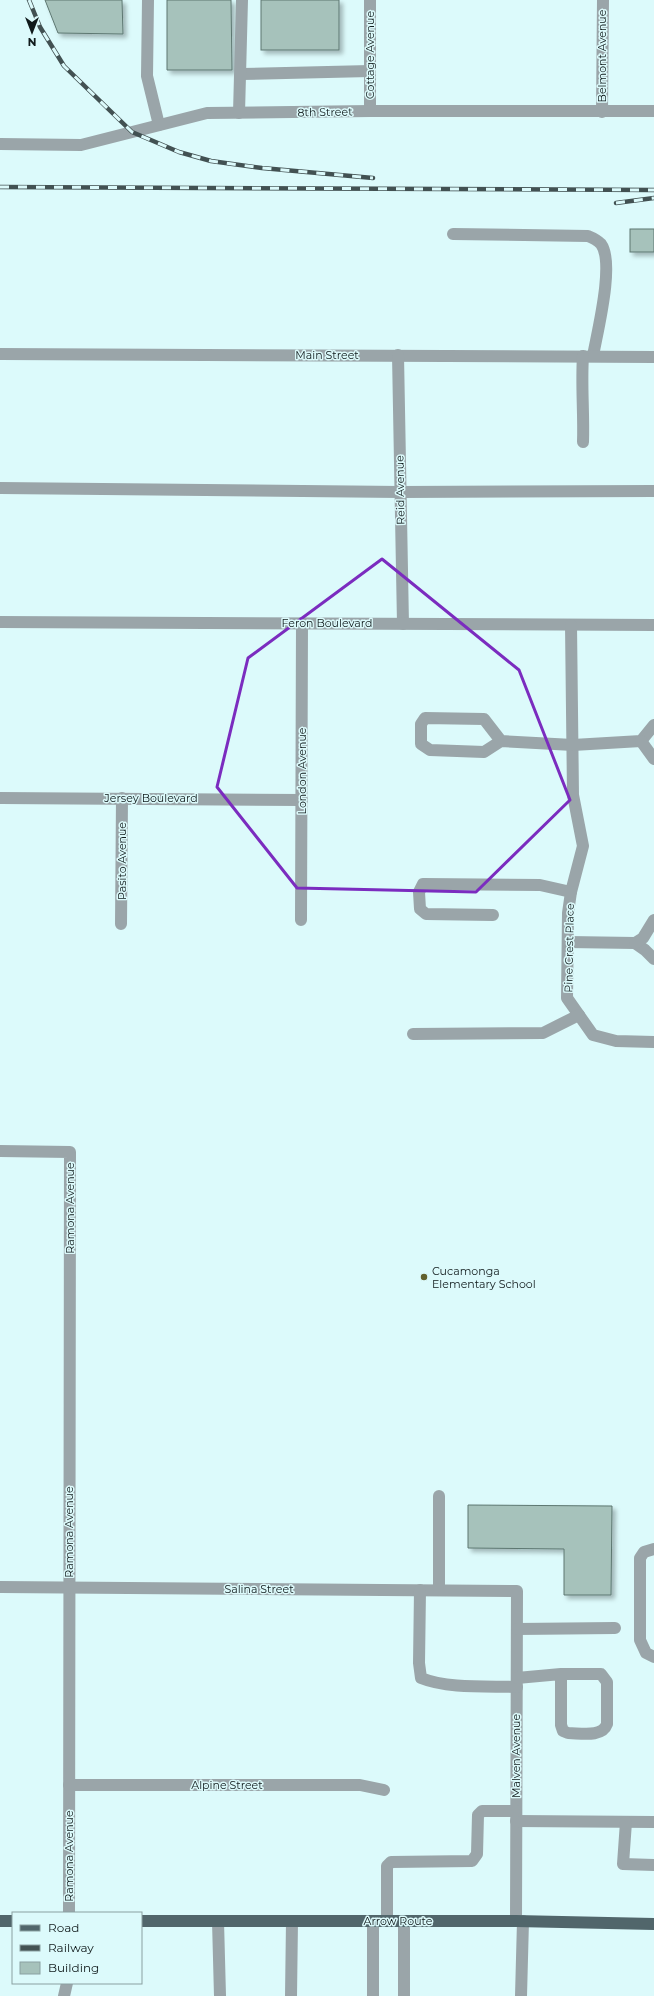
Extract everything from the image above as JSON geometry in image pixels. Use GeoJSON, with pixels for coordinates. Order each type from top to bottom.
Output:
{"type":"FeatureCollection","features":[{"type":"Feature","properties":{"kind":"main road"},"geometry":{"type":"LineString","coordinates":[[0,1921],[12,1921]]}},
{"type":"Feature","properties":{"kind":"main road","name":"Arrow Route"},"geometry":{"type":"LineString","coordinates":[[142,1921],[519,1921],[654,1924]]}},
{"type":"Feature","properties":{"kind":"street"},"geometry":{"type":"LineString","coordinates":[[148,0],[148,76],[159,125]]}},
{"type":"Feature","properties":{"kind":"street"},"geometry":{"type":"LineString","coordinates":[[240,113],[242,0]]}},
{"type":"Feature","properties":{"kind":"street","name":"Cottage Avenue"},"geometry":{"type":"LineString","coordinates":[[370,0],[370,111]]}},
{"type":"Feature","properties":{"kind":"street","name":"Belmont Avenue"},"geometry":{"type":"LineString","coordinates":[[602,112],[603,0]]}},
{"type":"Feature","properties":{"kind":"street"},"geometry":{"type":"LineString","coordinates":[[241,74],[370,71]]}},
{"type":"Feature","properties":{"kind":"street","name":"8th Street"},"geometry":{"type":"LineString","coordinates":[[0,144],[81,145],[207,113],[370,111],[654,111]]}},
{"type":"Feature","properties":{"kind":"street"},"geometry":{"type":"LineString","coordinates":[[453,234],[588,236],[596,240],[604,252],[605,300],[581,384],[584,404],[583,442]]}},
{"type":"Feature","properties":{"kind":"street","name":"Main Street"},"geometry":{"type":"LineString","coordinates":[[0,354],[588,356],[654,358]]}},
{"type":"Feature","properties":{"kind":"street","name":"Reid Avenue"},"geometry":{"type":"LineString","coordinates":[[398,356],[403,624]]}},
{"type":"Feature","properties":{"kind":"street"},"geometry":{"type":"LineString","coordinates":[[0,488],[400,492],[654,491]]}},
{"type":"Feature","properties":{"kind":"street","name":"Feron Boulevard"},"geometry":{"type":"LineString","coordinates":[[0,622],[654,625]]}},
{"type":"Feature","properties":{"kind":"street","name":"London Avenue"},"geometry":{"type":"LineString","coordinates":[[301,920],[302,623]]}},
{"type":"Feature","properties":{"kind":"street","name":"Pine Crest Place"},"geometry":{"type":"LineString","coordinates":[[571,625],[573,795],[583,846],[571,892],[568,913],[567,998],[592,1035],[616,1041],[654,1042]]}},
{"type":"Feature","properties":{"kind":"street"},"geometry":{"type":"LineString","coordinates":[[500,741],[484,719],[425,718],[421,724],[421,744],[430,750],[484,752],[500,741],[573,745],[641,741],[654,725]]}},
{"type":"Feature","properties":{"kind":"street"},"geometry":{"type":"LineString","coordinates":[[641,741],[654,759]]}},
{"type":"Feature","properties":{"kind":"street","name":"Jersey Boulevard"},"geometry":{"type":"LineString","coordinates":[[0,798],[302,800]]}},
{"type":"Feature","properties":{"kind":"street","name":"Pasito Avenue"},"geometry":{"type":"LineString","coordinates":[[121,924],[122,798]]}},
{"type":"Feature","properties":{"kind":"street"},"geometry":{"type":"LineString","coordinates":[[493,915],[426,914],[420,909],[419,892],[423,884],[540,885],[571,892]]}},
{"type":"Feature","properties":{"kind":"street"},"geometry":{"type":"LineString","coordinates":[[568,942],[635,943],[643,938],[654,920]]}},
{"type":"Feature","properties":{"kind":"street"},"geometry":{"type":"LineString","coordinates":[[635,943],[654,959]]}},
{"type":"Feature","properties":{"kind":"street"},"geometry":{"type":"LineString","coordinates":[[412,1034],[543,1033],[579,1015]]}},
{"type":"Feature","properties":{"kind":"street","name":"Ramona Avenue"},"geometry":{"type":"LineString","coordinates":[[0,1151],[70,1152],[69,1912]]}},
{"type":"Feature","properties":{"kind":"street"},"geometry":{"type":"LineString","coordinates":[[439,1496],[439,1590]]}},
{"type":"Feature","properties":{"kind":"street"},"geometry":{"type":"LineString","coordinates":[[654,1549],[644,1552],[640,1558],[640,1640],[646,1653],[654,1657]]}},
{"type":"Feature","properties":{"kind":"street","name":"Salina Street"},"geometry":{"type":"LineString","coordinates":[[0,1588],[517,1590]]}},
{"type":"Feature","properties":{"kind":"street"},"geometry":{"type":"LineString","coordinates":[[420,1590],[419,1663],[421,1678],[431,1682],[451,1684],[517,1682],[561,1674],[601,1674],[605,1677],[607,1724],[605,1729],[600,1733],[568,1733],[563,1731],[561,1725],[561,1674]]}},
{"type":"Feature","properties":{"kind":"street","name":"Malven Avenue"},"geometry":{"type":"LineString","coordinates":[[517,1590],[516,1816],[521,1996]]}},
{"type":"Feature","properties":{"kind":"street"},"geometry":{"type":"LineString","coordinates":[[517,1629],[615,1628]]}},
{"type":"Feature","properties":{"kind":"street","name":"Alpine Street"},"geometry":{"type":"LineString","coordinates":[[69,1786],[360,1785],[384,1790]]}},
{"type":"Feature","properties":{"kind":"street"},"geometry":{"type":"LineString","coordinates":[[387,1921],[387,1866],[391,1862],[472,1861],[477,1854],[478,1815],[482,1811],[516,1816],[626,1822],[654,1822]]}},
{"type":"Feature","properties":{"kind":"street"},"geometry":{"type":"LineString","coordinates":[[626,1822],[623,1864],[654,1865]]}},
{"type":"Feature","properties":{"kind":"street"},"geometry":{"type":"LineString","coordinates":[[218,1921],[220,1996]]}},
{"type":"Feature","properties":{"kind":"street"},"geometry":{"type":"LineString","coordinates":[[291,1996],[292,1921]]}},
{"type":"Feature","properties":{"kind":"street"},"geometry":{"type":"LineString","coordinates":[[373,1921],[373,1996]]}},
{"type":"Feature","properties":{"kind":"street"},"geometry":{"type":"LineString","coordinates":[[404,1921],[404,1996]]}},
{"type":"Feature","properties":{"kind":"street"},"geometry":{"type":"LineString","coordinates":[[64,1996],[67,1984]]}},
{"type":"Feature","properties":{"kind":"highlighted area"},"geometry":{"type":"Polygon","coordinates":[[[382,559],[519,670],[570,800],[476,892],[297,888],[217,787],[248,658],[382,559]]]}},
{"type":"Feature","properties":{"kind":"building"},"geometry":{"type":"Polygon","coordinates":[[[45,0],[122,0],[123,34],[58,33],[45,0]]]}},
{"type":"Feature","properties":{"kind":"building"},"geometry":{"type":"Polygon","coordinates":[[[167,0],[231,0],[232,70],[167,70],[167,0]]]}},
{"type":"Feature","properties":{"kind":"building"},"geometry":{"type":"Polygon","coordinates":[[[261,0],[339,0],[339,50],[261,50],[261,0]]]}},
{"type":"Feature","properties":{"kind":"building"},"geometry":{"type":"Polygon","coordinates":[[[630,229],[654,229],[654,252],[630,252],[630,229]]]}},
{"type":"Feature","properties":{"kind":"building"},"geometry":{"type":"Polygon","coordinates":[[[468,1505],[612,1506],[611,1595],[564,1595],[564,1549],[468,1548],[468,1505]]]}},
{"type":"Feature","properties":{"kind":"railway"},"geometry":{"type":"LineString","coordinates":[[29,0],[40,27],[64,66],[132,132],[179,152],[211,161],[262,168],[373,178]]}},
{"type":"Feature","properties":{"kind":"railway"},"geometry":{"type":"LineString","coordinates":[[0,187],[654,190]]}},
{"type":"Feature","properties":{"kind":"railway"},"geometry":{"type":"LineString","coordinates":[[616,203],[654,198]]}},
{"type":"Feature","properties":{"kind":"place","name":"Cucamonga Elementary School"},"geometry":{"type":"Point","coordinates":[424,1277]}}]}
